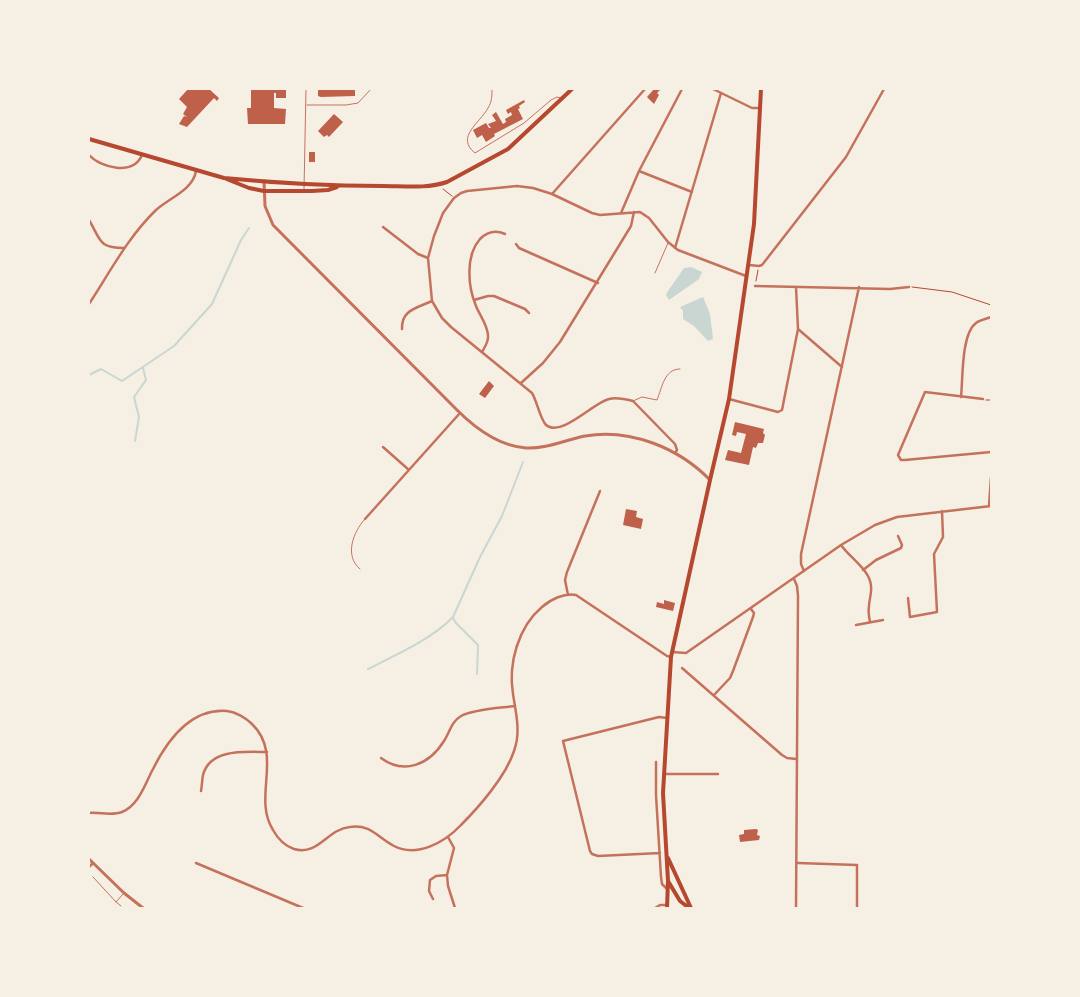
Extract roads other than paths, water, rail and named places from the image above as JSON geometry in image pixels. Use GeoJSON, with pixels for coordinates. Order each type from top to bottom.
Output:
{"type":"FeatureCollection","features":[{"type":"Feature","properties":{"kind":"main road"},"geometry":{"type":"LineString","coordinates":[[224,178],[340,186],[422,187],[438,184],[456,177],[508,149],[572,89]]}},
{"type":"Feature","properties":{"kind":"main road"},"geometry":{"type":"LineString","coordinates":[[667,907],[668,882],[663,793],[672,655],[729,399],[754,224],[762,89]]}},
{"type":"Feature","properties":{"kind":"main road"},"geometry":{"type":"LineString","coordinates":[[89,139],[264,191],[328,190],[340,186]]}},
{"type":"Feature","properties":{"kind":"main road"},"geometry":{"type":"LineString","coordinates":[[667,856],[690,908]]}},
{"type":"Feature","properties":{"kind":"main road"},"geometry":{"type":"LineString","coordinates":[[668,882],[680,901],[690,908]]}},
{"type":"Feature","properties":{"kind":"street"},"geometry":{"type":"LineString","coordinates":[[552,194],[645,89]]}},
{"type":"Feature","properties":{"kind":"street"},"geometry":{"type":"LineString","coordinates":[[621,214],[639,171],[682,89]]}},
{"type":"Feature","properties":{"kind":"street"},"geometry":{"type":"LineString","coordinates":[[714,89],[752,108],[760,108]]}},
{"type":"Feature","properties":{"kind":"street"},"geometry":{"type":"LineString","coordinates":[[748,264],[762,265],[846,157],[884,89]]}},
{"type":"Feature","properties":{"kind":"street"},"geometry":{"type":"LineString","coordinates":[[674,248],[721,93]]}},
{"type":"Feature","properties":{"kind":"street"},"geometry":{"type":"LineString","coordinates":[[89,155],[96,162],[121,168],[136,163],[142,154]]}},
{"type":"Feature","properties":{"kind":"street"},"geometry":{"type":"LineString","coordinates":[[89,304],[124,248],[157,209],[192,182],[196,171]]}},
{"type":"Feature","properties":{"kind":"street"},"geometry":{"type":"LineString","coordinates":[[639,171],[692,192]]}},
{"type":"Feature","properties":{"kind":"street"},"geometry":{"type":"LineString","coordinates":[[264,181],[266,206],[273,225],[460,414],[482,432],[513,446],[524,448],[544,447],[586,436],[617,434],[648,442],[675,453],[692,464],[710,480]]}},
{"type":"Feature","properties":{"kind":"street"},"geometry":{"type":"LineString","coordinates":[[675,453],[675,444],[633,401],[625,399],[609,399],[601,402],[578,418],[557,428],[551,428],[544,422],[532,393],[451,327],[442,318],[432,302],[428,258],[438,224],[443,213],[454,198],[461,193],[506,186],[533,188],[552,194],[600,215],[640,212],[649,218],[674,248],[746,276]]}},
{"type":"Feature","properties":{"kind":"street"},"geometry":{"type":"LineString","coordinates":[[521,383],[552,353],[598,283],[631,226],[634,212]]}},
{"type":"Feature","properties":{"kind":"street"},"geometry":{"type":"LineString","coordinates":[[89,220],[104,246],[124,248]]}},
{"type":"Feature","properties":{"kind":"street"},"geometry":{"type":"LineString","coordinates":[[383,227],[418,254],[428,258]]}},
{"type":"Feature","properties":{"kind":"street"},"geometry":{"type":"LineString","coordinates":[[482,352],[488,340],[488,335],[487,328],[474,300],[470,270],[473,252],[482,237],[488,233],[505,234]]}},
{"type":"Feature","properties":{"kind":"street"},"geometry":{"type":"LineString","coordinates":[[516,244],[519,248],[598,283]]}},
{"type":"Feature","properties":{"kind":"street"},"geometry":{"type":"LineString","coordinates":[[755,286],[890,289],[909,287]]}},
{"type":"Feature","properties":{"kind":"street"},"geometry":{"type":"LineString","coordinates":[[729,399],[781,411],[798,329],[796,287]]}},
{"type":"Feature","properties":{"kind":"street"},"geometry":{"type":"LineString","coordinates":[[804,571],[801,564],[801,554],[859,288]]}},
{"type":"Feature","properties":{"kind":"street"},"geometry":{"type":"LineString","coordinates":[[474,300],[494,296],[525,309],[529,313]]}},
{"type":"Feature","properties":{"kind":"street"},"geometry":{"type":"LineString","coordinates":[[402,329],[402,321],[408,312],[432,302]]}},
{"type":"Feature","properties":{"kind":"street"},"geometry":{"type":"LineString","coordinates":[[961,397],[966,344],[970,331],[976,323],[991,317]]}},
{"type":"Feature","properties":{"kind":"street"},"geometry":{"type":"LineString","coordinates":[[798,329],[842,367]]}},
{"type":"Feature","properties":{"kind":"street"},"geometry":{"type":"LineString","coordinates":[[983,399],[925,392],[898,452],[899,458],[905,460],[991,452]]}},
{"type":"Feature","properties":{"kind":"street"},"geometry":{"type":"LineString","coordinates":[[365,518],[460,414]]}},
{"type":"Feature","properties":{"kind":"street"},"geometry":{"type":"LineString","coordinates":[[384,447],[409,470]]}},
{"type":"Feature","properties":{"kind":"street"},"geometry":{"type":"LineString","coordinates":[[89,812],[114,813],[127,809],[139,795],[158,759],[178,732],[187,724],[205,714],[229,711],[248,720],[262,737],[268,761],[265,798],[266,816],[278,838],[290,848],[306,850],[313,848],[337,831],[350,826],[376,833],[394,846],[410,850],[425,848],[448,837],[461,826],[509,764],[518,735],[518,721],[512,684],[514,659],[524,629],[543,606],[556,598],[576,595],[658,650],[672,655],[686,653],[841,545],[888,519],[990,506],[991,477]]}},
{"type":"Feature","properties":{"kind":"street"},"geometry":{"type":"LineString","coordinates":[[568,595],[565,580],[567,572],[600,491]]}},
{"type":"Feature","properties":{"kind":"street"},"geometry":{"type":"LineString","coordinates":[[908,598],[910,616],[937,612],[934,554],[944,537],[942,511]]}},
{"type":"Feature","properties":{"kind":"street"},"geometry":{"type":"LineString","coordinates":[[864,570],[876,560],[901,548],[902,545],[898,536]]}},
{"type":"Feature","properties":{"kind":"street"},"geometry":{"type":"LineString","coordinates":[[841,545],[848,556],[864,570],[871,583],[870,622]]}},
{"type":"Feature","properties":{"kind":"street"},"geometry":{"type":"LineString","coordinates":[[794,579],[798,596],[796,759],[798,864],[796,908]]}},
{"type":"Feature","properties":{"kind":"street"},"geometry":{"type":"LineString","coordinates":[[714,695],[730,678],[753,617],[754,613],[751,609]]}},
{"type":"Feature","properties":{"kind":"street"},"geometry":{"type":"LineString","coordinates":[[856,625],[883,620]]}},
{"type":"Feature","properties":{"kind":"street"},"geometry":{"type":"LineString","coordinates":[[682,668],[782,755],[787,758],[796,759]]}},
{"type":"Feature","properties":{"kind":"street"},"geometry":{"type":"LineString","coordinates":[[381,758],[396,767],[412,767],[420,764],[436,751],[445,740],[451,726],[462,716],[469,713],[515,706]]}},
{"type":"Feature","properties":{"kind":"street"},"geometry":{"type":"LineString","coordinates":[[660,853],[598,856],[592,854],[563,740],[659,718],[667,718]]}},
{"type":"Feature","properties":{"kind":"street"},"geometry":{"type":"LineString","coordinates":[[201,791],[205,770],[217,757],[231,753],[267,752]]}},
{"type":"Feature","properties":{"kind":"street"},"geometry":{"type":"LineString","coordinates":[[656,762],[662,884],[667,889]]}},
{"type":"Feature","properties":{"kind":"street"},"geometry":{"type":"LineString","coordinates":[[664,774],[718,774]]}},
{"type":"Feature","properties":{"kind":"street"},"geometry":{"type":"LineString","coordinates":[[448,837],[454,848],[448,875],[448,886],[455,908]]}},
{"type":"Feature","properties":{"kind":"street"},"geometry":{"type":"LineString","coordinates":[[89,859],[124,893],[143,908]]}},
{"type":"Feature","properties":{"kind":"street"},"geometry":{"type":"LineString","coordinates":[[89,867],[93,863]]}},
{"type":"Feature","properties":{"kind":"street"},"geometry":{"type":"LineString","coordinates":[[196,863],[303,908]]}},
{"type":"Feature","properties":{"kind":"street"},"geometry":{"type":"LineString","coordinates":[[798,864],[857,865],[857,908]]}},
{"type":"Feature","properties":{"kind":"street"},"geometry":{"type":"LineString","coordinates":[[434,899],[430,891],[430,880],[436,876],[448,875]]}},
{"type":"Feature","properties":{"kind":"street"},"geometry":{"type":"LineString","coordinates":[[655,908],[660,905],[667,907]]}},
{"type":"Feature","properties":{"kind":"lane"},"geometry":{"type":"LineString","coordinates":[[304,191],[306,89]]}},
{"type":"Feature","properties":{"kind":"lane"},"geometry":{"type":"LineString","coordinates":[[306,104],[346,105],[358,103],[371,89]]}},
{"type":"Feature","properties":{"kind":"lane"},"geometry":{"type":"LineString","coordinates":[[492,89],[490,106],[469,132],[467,143],[475,154],[524,124],[551,100],[557,97],[562,98]]}},
{"type":"Feature","properties":{"kind":"lane"},"geometry":{"type":"LineString","coordinates":[[654,273],[668,242]]}},
{"type":"Feature","properties":{"kind":"lane"},"geometry":{"type":"LineString","coordinates":[[633,401],[642,397],[656,400],[666,376],[672,371],[680,369]]}},
{"type":"Feature","properties":{"kind":"lane"},"geometry":{"type":"LineString","coordinates":[[360,570],[353,562],[353,540],[355,533],[365,518]]}},
{"type":"Feature","properties":{"kind":"lane"},"geometry":{"type":"LineString","coordinates":[[93,877],[121,906]]}},
{"type":"Feature","properties":{"kind":"lane"},"geometry":{"type":"LineString","coordinates":[[116,902],[124,893]]}},
{"type":"Feature","properties":{"kind":"waterway"},"geometry":{"type":"LineString","coordinates":[[89,375],[101,369],[122,381],[174,346],[212,304],[241,240],[249,228]]}},
{"type":"Feature","properties":{"kind":"waterway"},"geometry":{"type":"LineString","coordinates":[[135,441],[139,417],[134,397],[146,380],[143,368]]}},
{"type":"Feature","properties":{"kind":"waterway"},"geometry":{"type":"LineString","coordinates":[[368,669],[424,639],[453,617],[480,557],[502,516],[523,462]]}},
{"type":"Feature","properties":{"kind":"waterway"},"geometry":{"type":"LineString","coordinates":[[453,617],[455,622],[478,645],[477,674]]}}]}
